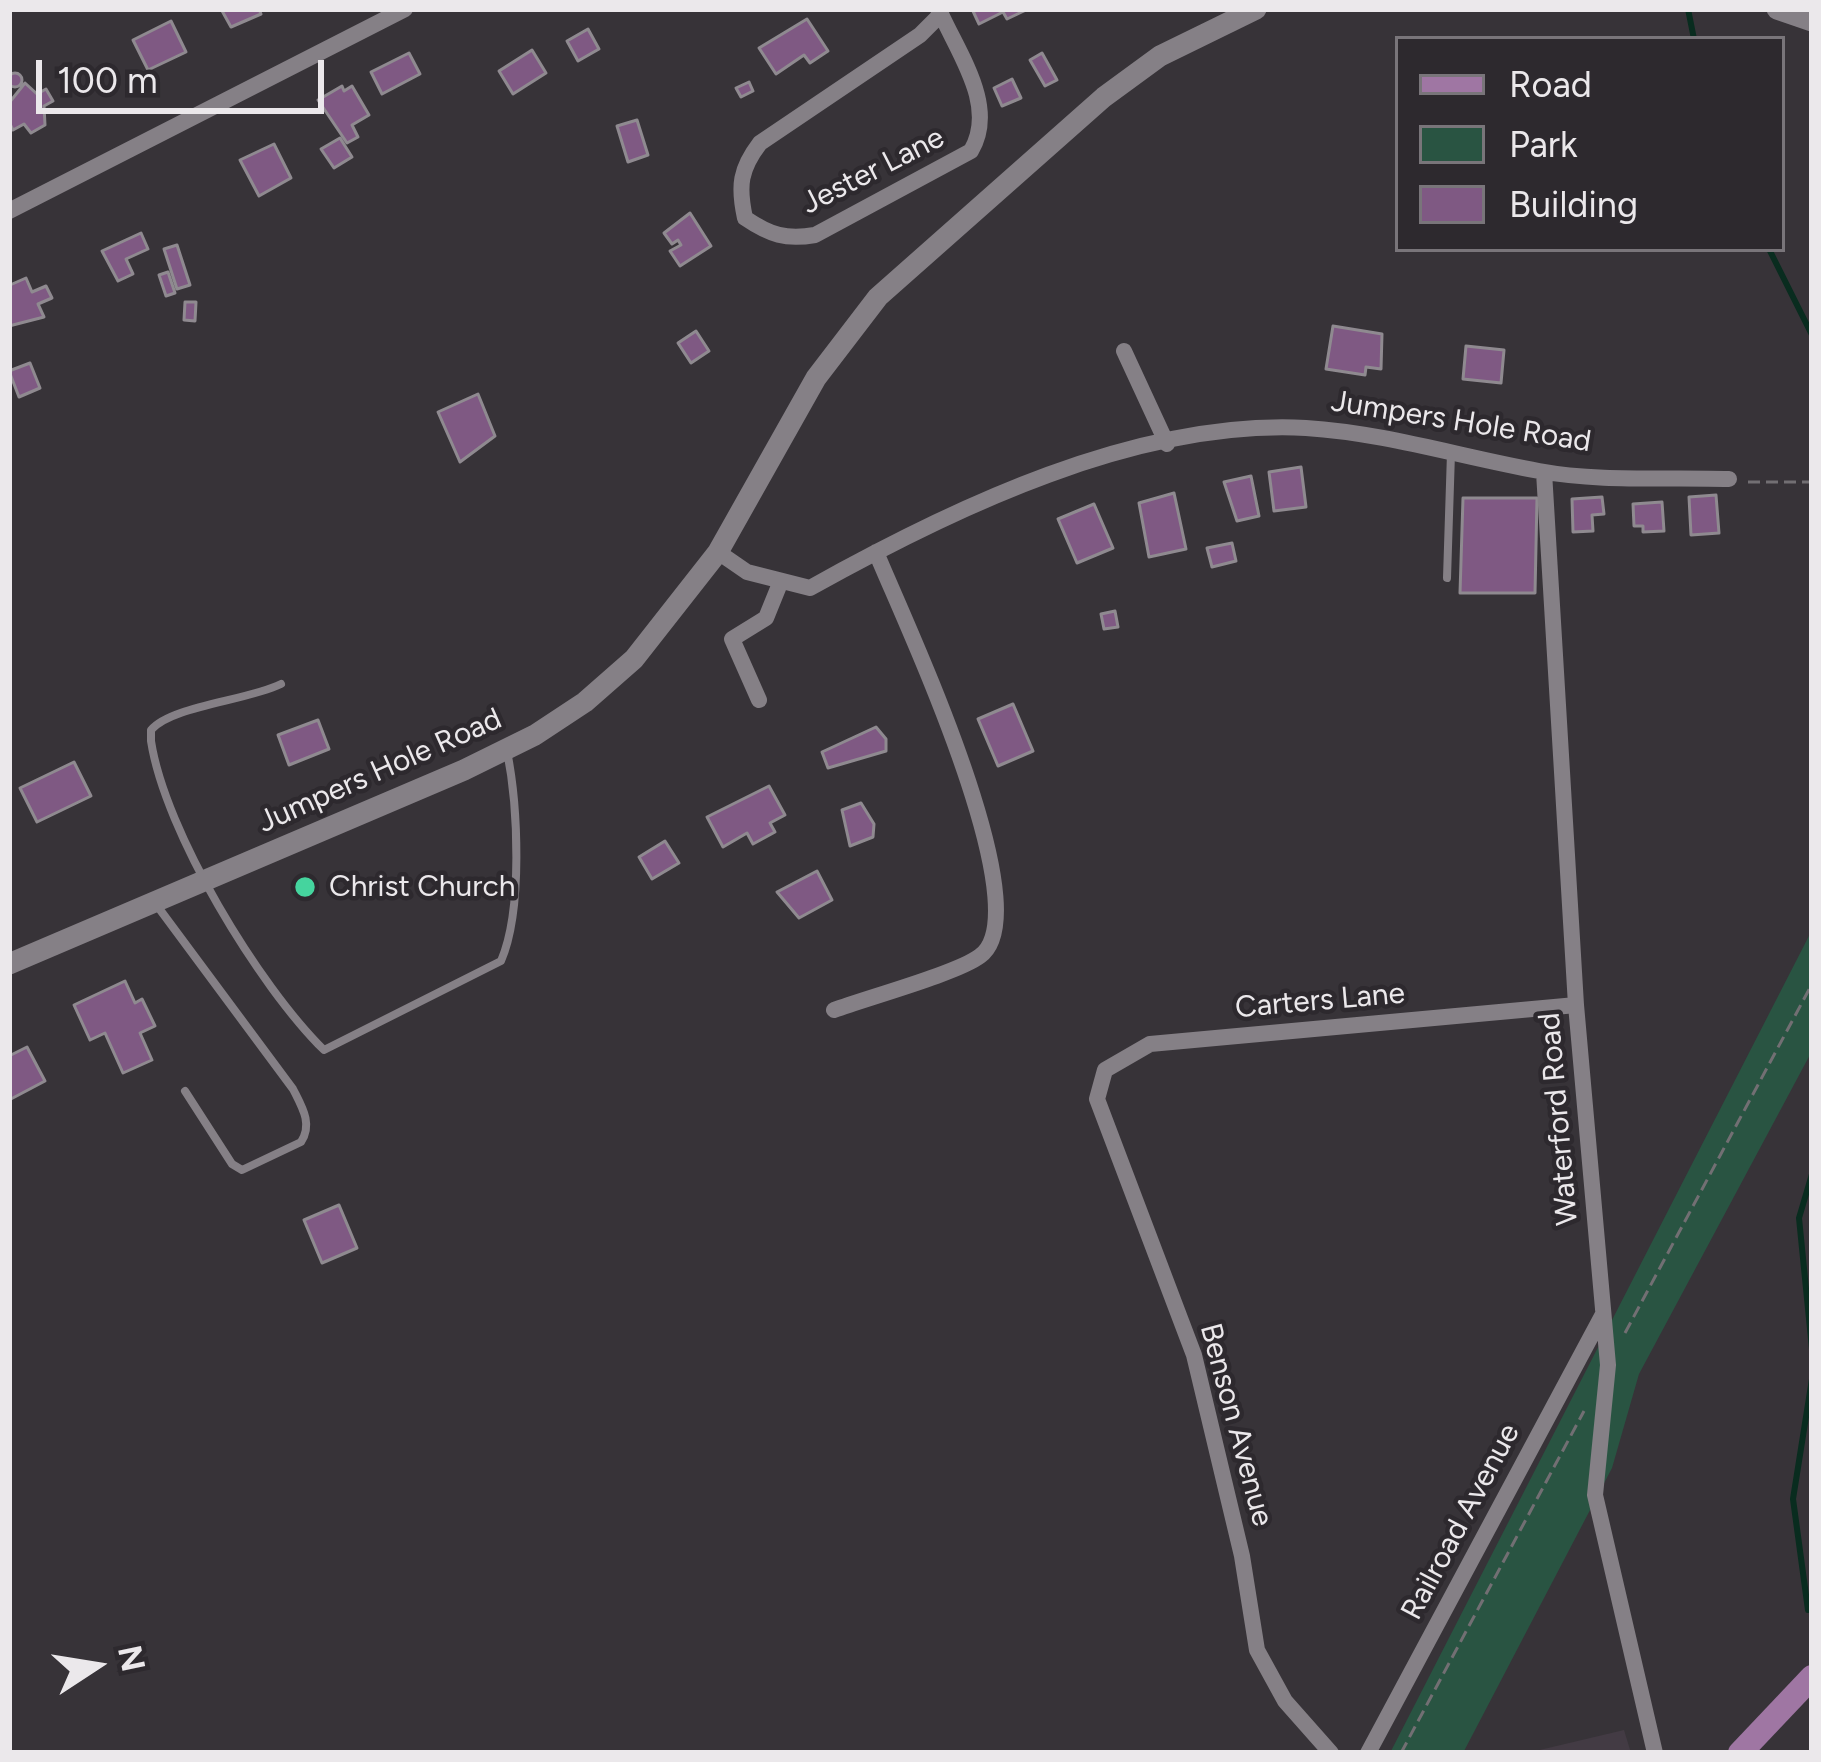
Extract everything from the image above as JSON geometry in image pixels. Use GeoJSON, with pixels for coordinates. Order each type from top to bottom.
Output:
{"type":"FeatureCollection","features":[{"type":"Feature","properties":{"kind":"main road","name":"Jumpers Hole Road"},"geometry":{"type":"LineString","coordinates":[[9,964],[507,749],[614,678],[718,552],[816,378],[878,297],[1104,97],[1160,56],[1256,9]]}},
{"type":"Feature","properties":{"kind":"main road"},"geometry":{"type":"LineString","coordinates":[[1777,9],[1812,21]]}},
{"type":"Feature","properties":{"kind":"main road"},"geometry":{"type":"LineString","coordinates":[[1739,1753],[1812,1677]]}},
{"type":"Feature","properties":{"kind":"street"},"geometry":{"type":"LineString","coordinates":[[9,211],[405,9]]}},
{"type":"Feature","properties":{"kind":"street","name":"Jester Lane"},"geometry":{"type":"LineString","coordinates":[[939,12],[977,94],[980,135],[971,152],[815,235],[790,239],[767,233],[745,218],[739,191],[742,165],[760,143],[920,35],[939,12]]}},
{"type":"Feature","properties":{"kind":"street"},"geometry":{"type":"LineString","coordinates":[[1124,350],[1167,443]]}},
{"type":"Feature","properties":{"kind":"street","name":"Jumpers Hole Road"},"geometry":{"type":"LineString","coordinates":[[718,552],[747,572],[811,589],[941,517],[1095,460],[1214,432],[1304,428],[1544,472],[1730,479]]}},
{"type":"Feature","properties":{"kind":"street","name":"Waterford Road"},"geometry":{"type":"LineString","coordinates":[[1544,472],[1576,1005],[1608,1366],[1595,1496],[1655,1753]]}},
{"type":"Feature","properties":{"kind":"street"},"geometry":{"type":"LineString","coordinates":[[834,1010],[982,956],[997,932],[995,880],[972,788],[875,552]]}},
{"type":"Feature","properties":{"kind":"street"},"geometry":{"type":"LineString","coordinates":[[759,700],[732,639],[766,618],[781,581]]}},
{"type":"Feature","properties":{"kind":"street","name":"Carters Lane"},"geometry":{"type":"LineString","coordinates":[[1096,1099],[1105,1070],[1150,1044],[1576,1005]]}},
{"type":"Feature","properties":{"kind":"street","name":"Benson Avenue"},"geometry":{"type":"LineString","coordinates":[[1096,1099],[1194,1355],[1242,1556],[1257,1650],[1285,1701],[1331,1753]]}},
{"type":"Feature","properties":{"kind":"street","name":"Railroad Avenue"},"geometry":{"type":"LineString","coordinates":[[1368,1753],[1602,1316]]}},
{"type":"Feature","properties":{"kind":"lane"},"geometry":{"type":"LineString","coordinates":[[1447,578],[1451,452]]}},
{"type":"Feature","properties":{"kind":"lane"},"geometry":{"type":"LineString","coordinates":[[281,684],[239,702],[162,717],[151,730],[155,766],[205,879],[291,1018],[324,1050],[501,961],[512,935],[514,784],[507,749]]}},
{"type":"Feature","properties":{"kind":"lane"},"geometry":{"type":"LineString","coordinates":[[154,900],[292,1089],[303,1108],[306,1135],[242,1170],[232,1164],[185,1091]]}},
{"type":"Feature","properties":{"kind":"path"},"geometry":{"type":"LineString","coordinates":[[1730,479],[1763,485],[1812,482]]}},
{"type":"Feature","properties":{"kind":"path"},"geometry":{"type":"LineString","coordinates":[[1608,1366],[1812,984]]}},
{"type":"Feature","properties":{"kind":"path"},"geometry":{"type":"LineString","coordinates":[[1401,1753],[1586,1407]]}},
{"type":"Feature","properties":{"kind":"shaded area"},"geometry":{"type":"Polygon","coordinates":[[[1624,1730],[1631,1753],[1527,1753],[1624,1730]]]}},
{"type":"Feature","properties":{"kind":"green space"},"geometry":{"type":"Polygon","coordinates":[[[1812,930],[1812,1051],[1639,1374],[1612,1468],[1463,1753],[1390,1753],[1812,930]]]}},
{"type":"Feature","properties":{"kind":"building"},"geometry":{"type":"Polygon","coordinates":[[[221,9],[259,9],[261,14],[231,27],[221,9]]]}},
{"type":"Feature","properties":{"kind":"building"},"geometry":{"type":"Polygon","coordinates":[[[972,9],[1026,10],[1007,19],[1003,12],[979,24],[972,9]]]}},
{"type":"Feature","properties":{"kind":"building"},"geometry":{"type":"Polygon","coordinates":[[[807,19],[828,51],[810,63],[804,55],[776,74],[759,48],[807,19]]]}},
{"type":"Feature","properties":{"kind":"building"},"geometry":{"type":"Polygon","coordinates":[[[171,21],[186,52],[148,70],[133,40],[171,21]]]}},
{"type":"Feature","properties":{"kind":"building"},"geometry":{"type":"Polygon","coordinates":[[[588,29],[599,49],[578,61],[567,41],[588,29]]]}},
{"type":"Feature","properties":{"kind":"building"},"geometry":{"type":"Polygon","coordinates":[[[532,50],[546,73],[513,94],[499,71],[532,50]]]}},
{"type":"Feature","properties":{"kind":"building"},"geometry":{"type":"Polygon","coordinates":[[[409,53],[420,74],[382,94],[371,72],[409,53]]]}},
{"type":"Feature","properties":{"kind":"building"},"geometry":{"type":"Polygon","coordinates":[[[1042,53],[1057,80],[1045,86],[1030,60],[1042,53]]]}},
{"type":"Feature","properties":{"kind":"building"},"geometry":{"type":"Polygon","coordinates":[[[15,73],[22,80],[15,87],[8,80],[15,73]]]}},
{"type":"Feature","properties":{"kind":"building"},"geometry":{"type":"Polygon","coordinates":[[[1012,79],[1021,98],[1002,106],[994,88],[1012,79]]]}},
{"type":"Feature","properties":{"kind":"building"},"geometry":{"type":"Polygon","coordinates":[[[749,82],[753,91],[741,97],[736,88],[749,82]]]}},
{"type":"Feature","properties":{"kind":"building"},"geometry":{"type":"Polygon","coordinates":[[[25,83],[37,94],[46,89],[53,101],[44,106],[45,125],[31,133],[24,124],[13,130],[9,122],[9,103],[25,83]]]}},
{"type":"Feature","properties":{"kind":"building"},"geometry":{"type":"Polygon","coordinates":[[[342,86],[344,91],[352,86],[369,115],[352,125],[358,137],[347,143],[318,100],[342,86]]]}},
{"type":"Feature","properties":{"kind":"building"},"geometry":{"type":"Polygon","coordinates":[[[637,120],[648,155],[628,162],[617,126],[637,120]]]}},
{"type":"Feature","properties":{"kind":"building"},"geometry":{"type":"Polygon","coordinates":[[[340,138],[352,157],[334,168],[321,149],[340,138]]]}},
{"type":"Feature","properties":{"kind":"building"},"geometry":{"type":"Polygon","coordinates":[[[274,144],[291,178],[259,196],[240,160],[274,144]]]}},
{"type":"Feature","properties":{"kind":"building"},"geometry":{"type":"Polygon","coordinates":[[[690,213],[711,246],[680,266],[670,251],[681,245],[678,240],[672,244],[664,233],[690,213]]]}},
{"type":"Feature","properties":{"kind":"building"},"geometry":{"type":"Polygon","coordinates":[[[141,233],[148,249],[126,259],[133,274],[118,281],[102,251],[141,233]]]}},
{"type":"Feature","properties":{"kind":"building"},"geometry":{"type":"Polygon","coordinates":[[[177,245],[190,285],[177,289],[164,249],[177,245]]]}},
{"type":"Feature","properties":{"kind":"building"},"geometry":{"type":"Polygon","coordinates":[[[168,272],[175,293],[166,296],[159,275],[168,272]]]}},
{"type":"Feature","properties":{"kind":"building"},"geometry":{"type":"Polygon","coordinates":[[[26,278],[32,292],[46,286],[52,298],[38,304],[44,317],[9,326],[10,285],[26,278]]]}},
{"type":"Feature","properties":{"kind":"building"},"geometry":{"type":"Polygon","coordinates":[[[185,302],[196,302],[195,321],[184,320],[185,302]]]}},
{"type":"Feature","properties":{"kind":"building"},"geometry":{"type":"Polygon","coordinates":[[[1333,326],[1382,334],[1381,369],[1366,367],[1365,375],[1326,369],[1333,326]]]}},
{"type":"Feature","properties":{"kind":"building"},"geometry":{"type":"Polygon","coordinates":[[[696,331],[709,351],[691,363],[678,343],[696,331]]]}},
{"type":"Feature","properties":{"kind":"building"},"geometry":{"type":"Polygon","coordinates":[[[1466,346],[1504,350],[1501,383],[1463,379],[1466,346]]]}},
{"type":"Feature","properties":{"kind":"building"},"geometry":{"type":"Polygon","coordinates":[[[30,363],[40,388],[19,397],[9,371],[30,363]]]}},
{"type":"Feature","properties":{"kind":"building"},"geometry":{"type":"Polygon","coordinates":[[[478,394],[495,436],[460,462],[438,412],[478,394]]]}},
{"type":"Feature","properties":{"kind":"building"},"geometry":{"type":"Polygon","coordinates":[[[1301,467],[1306,507],[1274,511],[1269,472],[1301,467]]]}},
{"type":"Feature","properties":{"kind":"building"},"geometry":{"type":"Polygon","coordinates":[[[1251,476],[1259,516],[1237,521],[1224,482],[1251,476]]]}},
{"type":"Feature","properties":{"kind":"building"},"geometry":{"type":"Polygon","coordinates":[[[1174,493],[1186,549],[1149,557],[1139,503],[1174,493]]]}},
{"type":"Feature","properties":{"kind":"building"},"geometry":{"type":"Polygon","coordinates":[[[1716,495],[1719,533],[1691,535],[1689,497],[1716,495]]]}},
{"type":"Feature","properties":{"kind":"building"},"geometry":{"type":"Polygon","coordinates":[[[1602,497],[1604,514],[1592,515],[1593,531],[1573,532],[1572,499],[1602,497]]]}},
{"type":"Feature","properties":{"kind":"building"},"geometry":{"type":"Polygon","coordinates":[[[1463,498],[1537,498],[1535,593],[1460,593],[1463,498]]]}},
{"type":"Feature","properties":{"kind":"building"},"geometry":{"type":"Polygon","coordinates":[[[1662,502],[1664,531],[1643,532],[1643,526],[1634,526],[1633,504],[1662,502]]]}},
{"type":"Feature","properties":{"kind":"building"},"geometry":{"type":"Polygon","coordinates":[[[1094,504],[1113,548],[1077,563],[1058,519],[1094,504]]]}},
{"type":"Feature","properties":{"kind":"building"},"geometry":{"type":"Polygon","coordinates":[[[1232,543],[1236,561],[1212,567],[1207,548],[1232,543]]]}},
{"type":"Feature","properties":{"kind":"building"},"geometry":{"type":"Polygon","coordinates":[[[1115,611],[1118,627],[1104,629],[1101,614],[1115,611]]]}},
{"type":"Feature","properties":{"kind":"building"},"geometry":{"type":"Polygon","coordinates":[[[1013,704],[1033,751],[998,766],[978,719],[1013,704]]]}},
{"type":"Feature","properties":{"kind":"building"},"geometry":{"type":"Polygon","coordinates":[[[318,720],[329,749],[289,765],[278,735],[318,720]]]}},
{"type":"Feature","properties":{"kind":"building"},"geometry":{"type":"Polygon","coordinates":[[[876,727],[886,739],[886,751],[828,768],[822,752],[876,727]]]}},
{"type":"Feature","properties":{"kind":"building"},"geometry":{"type":"Polygon","coordinates":[[[74,762],[91,796],[37,822],[20,788],[74,762]]]}},
{"type":"Feature","properties":{"kind":"building"},"geometry":{"type":"Polygon","coordinates":[[[769,786],[785,815],[770,823],[775,832],[753,844],[747,833],[723,847],[707,817],[769,786]]]}},
{"type":"Feature","properties":{"kind":"building"},"geometry":{"type":"Polygon","coordinates":[[[861,803],[874,824],[873,837],[850,846],[842,810],[861,803]]]}},
{"type":"Feature","properties":{"kind":"building"},"geometry":{"type":"Polygon","coordinates":[[[665,841],[679,863],[652,879],[639,857],[665,841]]]}},
{"type":"Feature","properties":{"kind":"building"},"geometry":{"type":"Polygon","coordinates":[[[817,871],[832,900],[799,918],[777,892],[817,871]]]}},
{"type":"Feature","properties":{"kind":"building"},"geometry":{"type":"Polygon","coordinates":[[[125,981],[135,1003],[142,999],[155,1026],[140,1033],[152,1060],[123,1073],[105,1033],[90,1040],[74,1005],[125,981]]]}},
{"type":"Feature","properties":{"kind":"building"},"geometry":{"type":"Polygon","coordinates":[[[27,1047],[45,1081],[9,1100],[9,1056],[27,1047]]]}},
{"type":"Feature","properties":{"kind":"building"},"geometry":{"type":"Polygon","coordinates":[[[339,1205],[357,1248],[322,1263],[304,1220],[339,1205]]]}},
{"type":"Feature","properties":{"kind":"waterway"},"geometry":{"type":"LineString","coordinates":[[1688,9],[1693,36]]}},
{"type":"Feature","properties":{"kind":"waterway"},"geometry":{"type":"LineString","coordinates":[[1770,252],[1812,335]]}},
{"type":"Feature","properties":{"kind":"waterway"},"geometry":{"type":"LineString","coordinates":[[1812,1174],[1799,1218],[1812,1349]]}},
{"type":"Feature","properties":{"kind":"waterway"},"geometry":{"type":"LineString","coordinates":[[1808,1610],[1793,1499],[1812,1379]]}},
{"type":"Feature","properties":{"kind":"place","name":"Christ Church"},"geometry":{"type":"Point","coordinates":[305,887]}}]}
